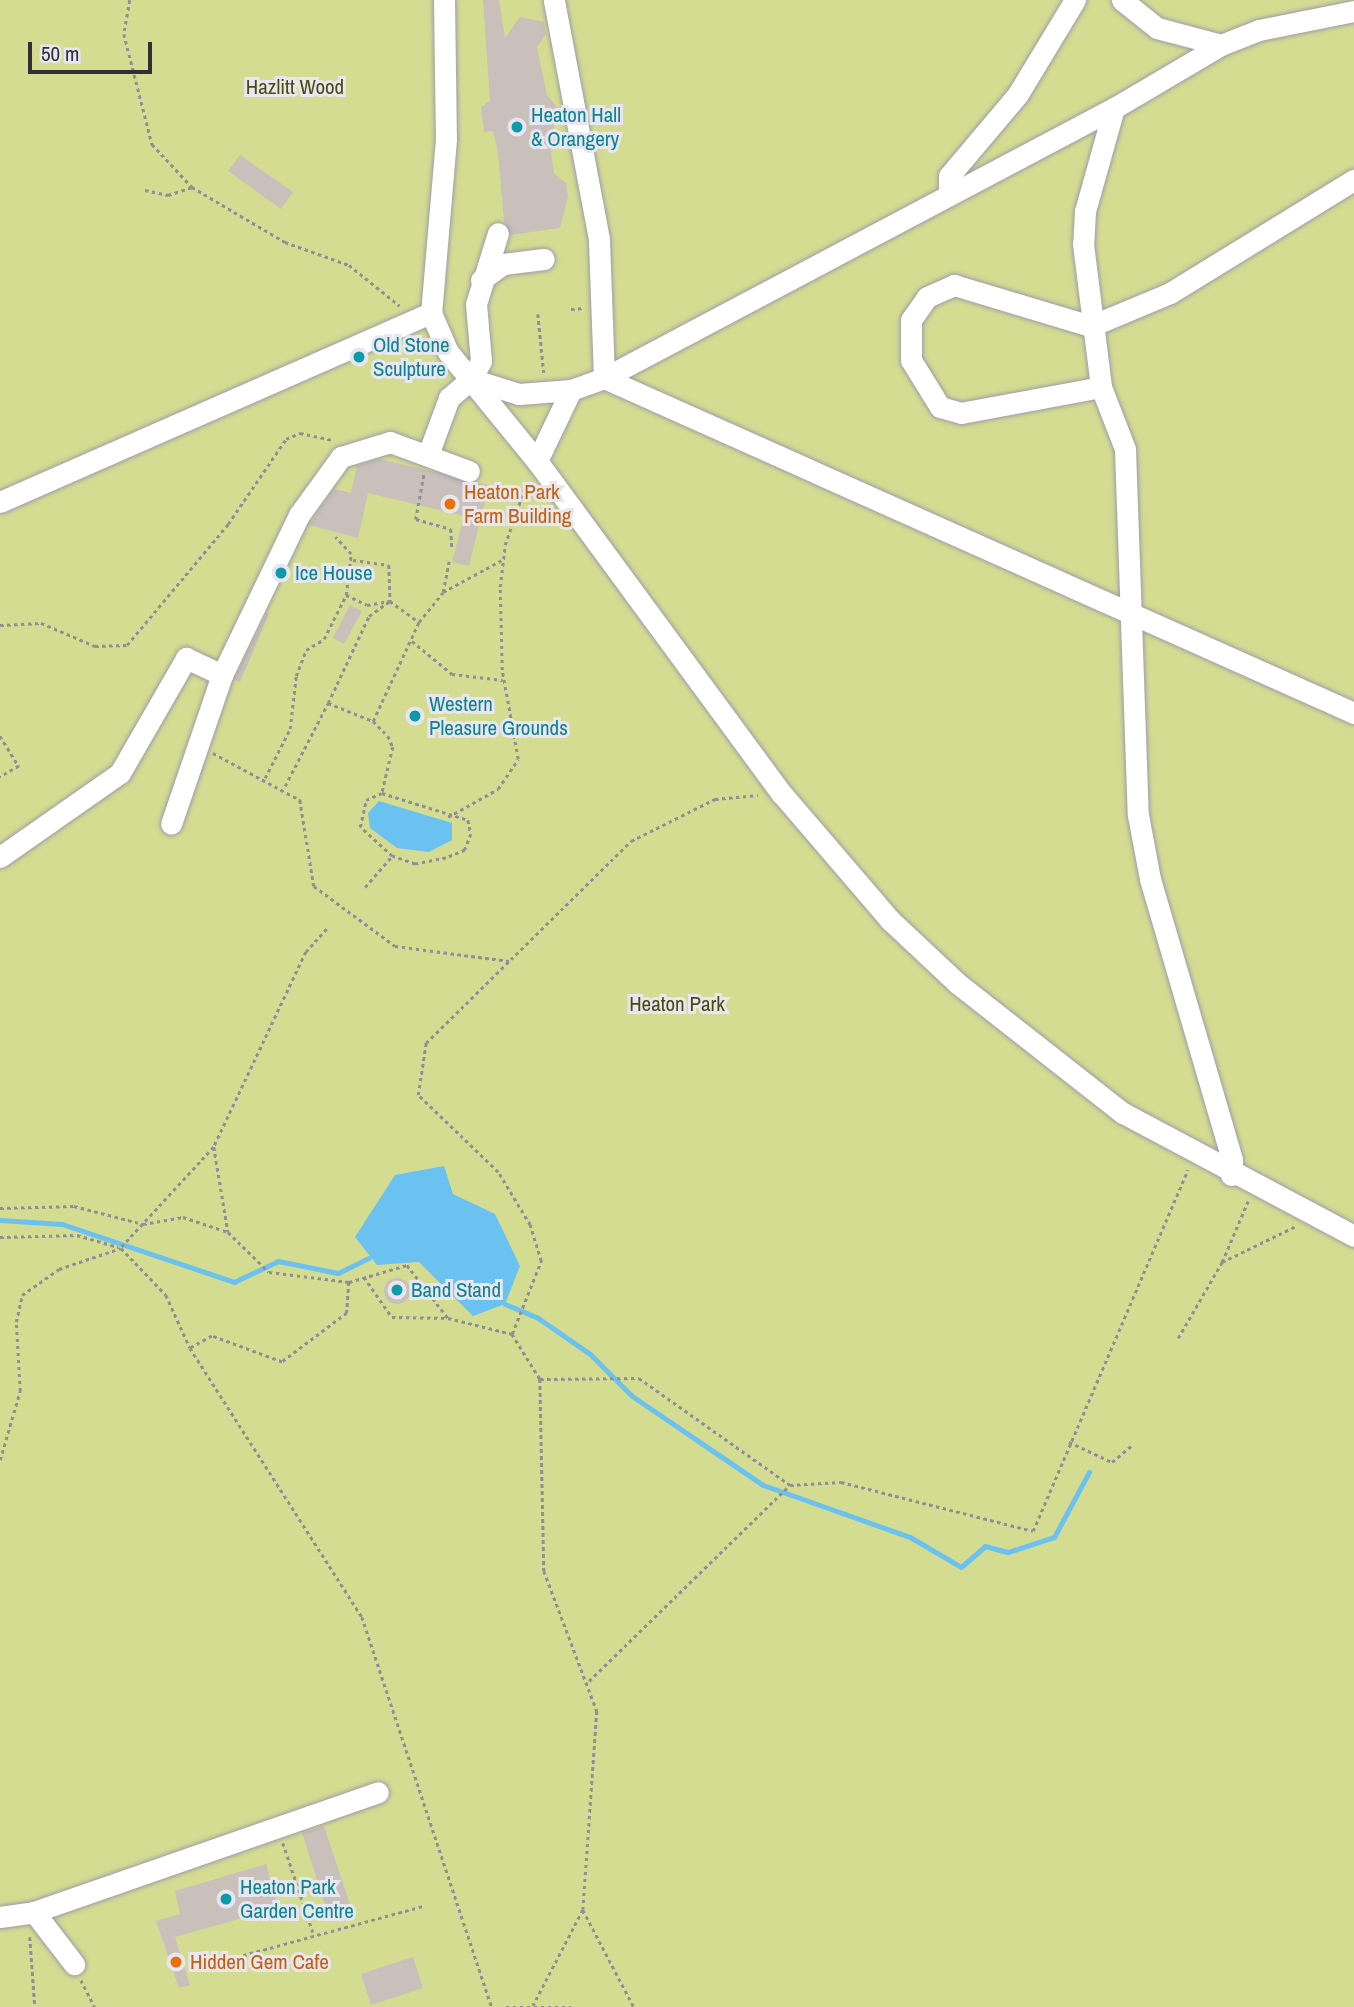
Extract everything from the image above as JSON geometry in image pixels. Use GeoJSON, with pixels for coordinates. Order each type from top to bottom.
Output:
{"type":"FeatureCollection","features":[{"type":"Feature","properties":{"kind":"lane"},"geometry":{"type":"LineString","coordinates":[[444,0],[446,139],[431,313],[435,332],[537,461],[782,794],[890,920],[957,983],[1123,1113],[1231,1175],[1354,1236]]}},
{"type":"Feature","properties":{"kind":"lane"},"geometry":{"type":"LineString","coordinates":[[554,0],[599,239],[604,378]]}},
{"type":"Feature","properties":{"kind":"lane"},"geometry":{"type":"LineString","coordinates":[[949,191],[949,176],[1018,94],[1075,0]]}},
{"type":"Feature","properties":{"kind":"lane"},"geometry":{"type":"LineString","coordinates":[[1122,0],[1157,28],[1221,45]]}},
{"type":"Feature","properties":{"kind":"lane"},"geometry":{"type":"LineString","coordinates":[[471,379],[519,394],[571,390],[604,378],[949,191],[1114,108],[1221,45],[1259,30],[1354,11]]}},
{"type":"Feature","properties":{"kind":"lane"},"geometry":{"type":"LineString","coordinates":[[1114,108],[1086,211],[1091,326],[1101,387],[1125,449],[1139,815],[1150,879],[1232,1160],[1231,1175]]}},
{"type":"Feature","properties":{"kind":"lane"},"geometry":{"type":"LineString","coordinates":[[1101,387],[961,413],[940,407],[929,394],[907,342],[911,320],[927,297],[954,285],[1091,326],[1170,293],[1354,180]]}},
{"type":"Feature","properties":{"kind":"lane"},"geometry":{"type":"LineString","coordinates":[[429,452],[449,398],[471,379],[481,361],[475,317],[481,280],[498,233]]}},
{"type":"Feature","properties":{"kind":"lane"},"geometry":{"type":"LineString","coordinates":[[481,280],[503,264],[544,259]]}},
{"type":"Feature","properties":{"kind":"lane"},"geometry":{"type":"LineString","coordinates":[[0,502],[412,325],[431,313]]}},
{"type":"Feature","properties":{"kind":"lane"},"geometry":{"type":"LineString","coordinates":[[604,378],[1131,617],[1354,713]]}},
{"type":"Feature","properties":{"kind":"lane"},"geometry":{"type":"LineString","coordinates":[[537,461],[571,390]]}},
{"type":"Feature","properties":{"kind":"lane"},"geometry":{"type":"LineString","coordinates":[[172,824],[201,748],[222,675],[312,491],[327,469],[358,447],[390,442],[429,452],[469,471]]}},
{"type":"Feature","properties":{"kind":"lane"},"geometry":{"type":"LineString","coordinates":[[0,857],[120,773],[186,659],[222,675]]}},
{"type":"Feature","properties":{"kind":"lane"},"geometry":{"type":"LineString","coordinates":[[0,1917],[31,1912],[378,1792]]}},
{"type":"Feature","properties":{"kind":"lane"},"geometry":{"type":"LineString","coordinates":[[31,1912],[74,1964]]}},
{"type":"Feature","properties":{"kind":"path"},"geometry":{"type":"LineString","coordinates":[[130,0],[124,34],[152,144],[192,187],[285,242],[349,265],[405,311],[412,325]]}},
{"type":"Feature","properties":{"kind":"path"},"geometry":{"type":"LineString","coordinates":[[145,190],[168,195],[192,187]]}},
{"type":"Feature","properties":{"kind":"path"},"geometry":{"type":"LineString","coordinates":[[571,309],[582,308]]}},
{"type":"Feature","properties":{"kind":"path"},"geometry":{"type":"LineString","coordinates":[[538,313],[545,380]]}},
{"type":"Feature","properties":{"kind":"path"},"geometry":{"type":"LineString","coordinates":[[1,626],[41,623],[95,646],[127,645],[229,524],[286,439],[300,433],[358,447]]}},
{"type":"Feature","properties":{"kind":"path"},"geometry":{"type":"LineString","coordinates":[[429,452],[416,519],[451,529],[452,550]]}},
{"type":"Feature","properties":{"kind":"path"},"geometry":{"type":"LineString","coordinates":[[448,817],[498,789],[518,759],[503,680],[503,560],[537,461]]}},
{"type":"Feature","properties":{"kind":"path"},"geometry":{"type":"LineString","coordinates":[[265,778],[290,729],[296,676],[306,650],[324,639],[346,595],[351,560],[335,537]]}},
{"type":"Feature","properties":{"kind":"path"},"geometry":{"type":"LineString","coordinates":[[351,560],[388,565],[390,601]]}},
{"type":"Feature","properties":{"kind":"path"},"geometry":{"type":"LineString","coordinates":[[373,721],[419,622],[443,592],[503,560]]}},
{"type":"Feature","properties":{"kind":"path"},"geometry":{"type":"LineString","coordinates":[[443,592],[449,562]]}},
{"type":"Feature","properties":{"kind":"path"},"geometry":{"type":"LineString","coordinates":[[346,595],[366,605],[390,601],[419,622]]}},
{"type":"Feature","properties":{"kind":"path"},"geometry":{"type":"LineString","coordinates":[[285,787],[369,616],[390,601]]}},
{"type":"Feature","properties":{"kind":"path"},"geometry":{"type":"LineString","coordinates":[[366,605],[369,616]]}},
{"type":"Feature","properties":{"kind":"path"},"geometry":{"type":"LineString","coordinates":[[412,641],[452,674],[503,680]]}},
{"type":"Feature","properties":{"kind":"path"},"geometry":{"type":"LineString","coordinates":[[328,703],[373,721],[393,747],[382,793]]}},
{"type":"Feature","properties":{"kind":"path"},"geometry":{"type":"LineString","coordinates":[[0,736],[19,766],[0,777]]}},
{"type":"Feature","properties":{"kind":"path"},"geometry":{"type":"LineString","coordinates":[[201,748],[285,787],[300,800],[314,886],[395,946],[509,961]]}},
{"type":"Feature","properties":{"kind":"path"},"geometry":{"type":"LineString","coordinates":[[382,793],[448,817],[468,820],[465,850],[415,864],[392,856],[360,827],[366,800],[382,793]]}},
{"type":"Feature","properties":{"kind":"path"},"geometry":{"type":"LineString","coordinates":[[512,1334],[531,1298],[541,1261],[530,1225],[498,1172],[418,1095],[426,1044],[631,841],[715,799],[782,794]]}},
{"type":"Feature","properties":{"kind":"path"},"geometry":{"type":"LineString","coordinates":[[365,887],[392,856]]}},
{"type":"Feature","properties":{"kind":"path"},"geometry":{"type":"LineString","coordinates":[[0,1460],[20,1391],[16,1322],[22,1295],[59,1269],[121,1247],[214,1147],[306,952],[327,929]]}},
{"type":"Feature","properties":{"kind":"path"},"geometry":{"type":"LineString","coordinates":[[214,1147],[228,1232]]}},
{"type":"Feature","properties":{"kind":"path"},"geometry":{"type":"LineString","coordinates":[[540,1379],[639,1378],[790,1485],[841,1482],[1033,1531],[1069,1442],[1195,1155]]}},
{"type":"Feature","properties":{"kind":"path"},"geometry":{"type":"LineString","coordinates":[[1178,1338],[1222,1262],[1254,1186]]}},
{"type":"Feature","properties":{"kind":"path"},"geometry":{"type":"LineString","coordinates":[[0,1208],[74,1206],[143,1224],[183,1217],[228,1232],[269,1272],[349,1282],[407,1265],[448,1318]]}},
{"type":"Feature","properties":{"kind":"path"},"geometry":{"type":"LineString","coordinates":[[1222,1262],[1314,1216]]}},
{"type":"Feature","properties":{"kind":"path"},"geometry":{"type":"LineString","coordinates":[[0,1237],[77,1235],[121,1247],[166,1294],[190,1348],[362,1617],[492,2007]]}},
{"type":"Feature","properties":{"kind":"path"},"geometry":{"type":"LineString","coordinates":[[364,1277],[392,1317],[448,1318],[512,1334],[540,1379],[544,1571],[589,1681],[597,1711],[583,1910],[533,2006]]}},
{"type":"Feature","properties":{"kind":"path"},"geometry":{"type":"LineString","coordinates":[[190,1348],[212,1336],[282,1362],[347,1313],[349,1282]]}},
{"type":"Feature","properties":{"kind":"path"},"geometry":{"type":"LineString","coordinates":[[1069,1442],[1112,1462],[1132,1445]]}},
{"type":"Feature","properties":{"kind":"path"},"geometry":{"type":"LineString","coordinates":[[589,1681],[790,1485]]}},
{"type":"Feature","properties":{"kind":"path"},"geometry":{"type":"LineString","coordinates":[[278,1827],[313,1932]]}},
{"type":"Feature","properties":{"kind":"path"},"geometry":{"type":"LineString","coordinates":[[189,1970],[313,1932],[423,1906]]}},
{"type":"Feature","properties":{"kind":"path"},"geometry":{"type":"LineString","coordinates":[[583,1910],[634,2007]]}},
{"type":"Feature","properties":{"kind":"path"},"geometry":{"type":"LineString","coordinates":[[31,1912],[35,2007]]}},
{"type":"Feature","properties":{"kind":"path"},"geometry":{"type":"LineString","coordinates":[[74,1964],[95,2007]]}},
{"type":"Feature","properties":{"kind":"path"},"geometry":{"type":"LineString","coordinates":[[506,2007],[571,2007]]}},
{"type":"Feature","properties":{"kind":"green space","name":"Heaton Park"},"geometry":{"type":"Polygon","coordinates":[[[0,0],[1354,0],[1354,2007],[0,2007],[0,0]]]}},
{"type":"Feature","properties":{"kind":"water"},"geometry":{"type":"Polygon","coordinates":[[[379,801],[452,823],[452,840],[429,852],[397,848],[370,828],[368,813],[379,801]]]}},
{"type":"Feature","properties":{"kind":"water"},"geometry":{"type":"Polygon","coordinates":[[[444,1166],[453,1194],[495,1214],[520,1266],[505,1304],[473,1316],[419,1262],[377,1265],[355,1237],[395,1175],[444,1166]]]}},
{"type":"Feature","properties":{"kind":"building","name":"Heaton Hall & Orangery"},"geometry":{"type":"Polygon","coordinates":[[[483,0],[499,0],[505,38],[520,17],[544,22],[546,34],[537,47],[547,95],[558,108],[550,145],[554,174],[566,183],[568,197],[560,228],[511,235],[504,222],[498,152],[493,131],[484,132],[481,107],[490,101],[483,0]]]}},
{"type":"Feature","properties":{"kind":"building"},"geometry":{"type":"Polygon","coordinates":[[[240,155],[293,192],[281,209],[228,171],[240,155]]]}},
{"type":"Feature","properties":{"kind":"building","name":"Heaton Park Farm Building"},"geometry":{"type":"Polygon","coordinates":[[[379,459],[489,485],[469,566],[452,562],[464,516],[368,493],[358,538],[309,525],[334,489],[351,493],[357,466],[379,459]]]}},
{"type":"Feature","properties":{"kind":"building"},"geometry":{"type":"Polygon","coordinates":[[[350,605],[362,611],[344,644],[333,638],[350,605]]]}},
{"type":"Feature","properties":{"kind":"building"},"geometry":{"type":"Polygon","coordinates":[[[267,613],[269,614],[240,682],[234,679],[267,613]]]}},
{"type":"Feature","properties":{"kind":"building","name":"Band Stand"},"geometry":{"type":"Polygon","coordinates":[[[397,1278],[406,1282],[410,1291],[406,1300],[397,1304],[388,1300],[384,1291],[388,1282],[397,1278]]]}},
{"type":"Feature","properties":{"kind":"building"},"geometry":{"type":"Polygon","coordinates":[[[324,1826],[351,1907],[328,1914],[302,1833],[324,1826]]]}},
{"type":"Feature","properties":{"kind":"building","name":"Heaton Park Garden Centre"},"geometry":{"type":"Polygon","coordinates":[[[266,1864],[278,1908],[175,1937],[190,1985],[179,1988],[156,1921],[180,1914],[175,1891],[266,1864]]]}},
{"type":"Feature","properties":{"kind":"building"},"geometry":{"type":"Polygon","coordinates":[[[413,1957],[423,1988],[371,2005],[361,1974],[413,1957]]]}},
{"type":"Feature","properties":{"kind":"waterway"},"geometry":{"type":"LineString","coordinates":[[0,1220],[62,1224],[234,1282],[278,1261],[338,1273],[369,1258]]}},
{"type":"Feature","properties":{"kind":"waterway"},"geometry":{"type":"LineString","coordinates":[[505,1304],[538,1318],[590,1354],[632,1396],[763,1485],[910,1537],[961,1567],[985,1546],[1008,1552],[1054,1537],[1089,1472]]}},
{"type":"Feature","properties":{"kind":"place","name":"Heaton Hall & Orangery"},"geometry":{"type":"Point","coordinates":[517,127]}},
{"type":"Feature","properties":{"kind":"place","name":"Old Stone Sculpture"},"geometry":{"type":"Point","coordinates":[359,357]}},
{"type":"Feature","properties":{"kind":"place","name":"Heaton Park Farm Building"},"geometry":{"type":"Point","coordinates":[450,504]}},
{"type":"Feature","properties":{"kind":"place","name":"Ice House"},"geometry":{"type":"Point","coordinates":[281,573]}},
{"type":"Feature","properties":{"kind":"place","name":"Western Pleasure Grounds"},"geometry":{"type":"Point","coordinates":[415,716]}},
{"type":"Feature","properties":{"kind":"place","name":"Band Stand"},"geometry":{"type":"Point","coordinates":[397,1290]}},
{"type":"Feature","properties":{"kind":"place","name":"Heaton Park Garden Centre"},"geometry":{"type":"Point","coordinates":[226,1899]}},
{"type":"Feature","properties":{"kind":"place","name":"Hidden Gem Cafe"},"geometry":{"type":"Point","coordinates":[176,1962]}},
{"type":"Feature","properties":{"kind":"park label","name":"Hazlitt Wood"},"geometry":{"type":"Point","coordinates":[295,87]}}]}
